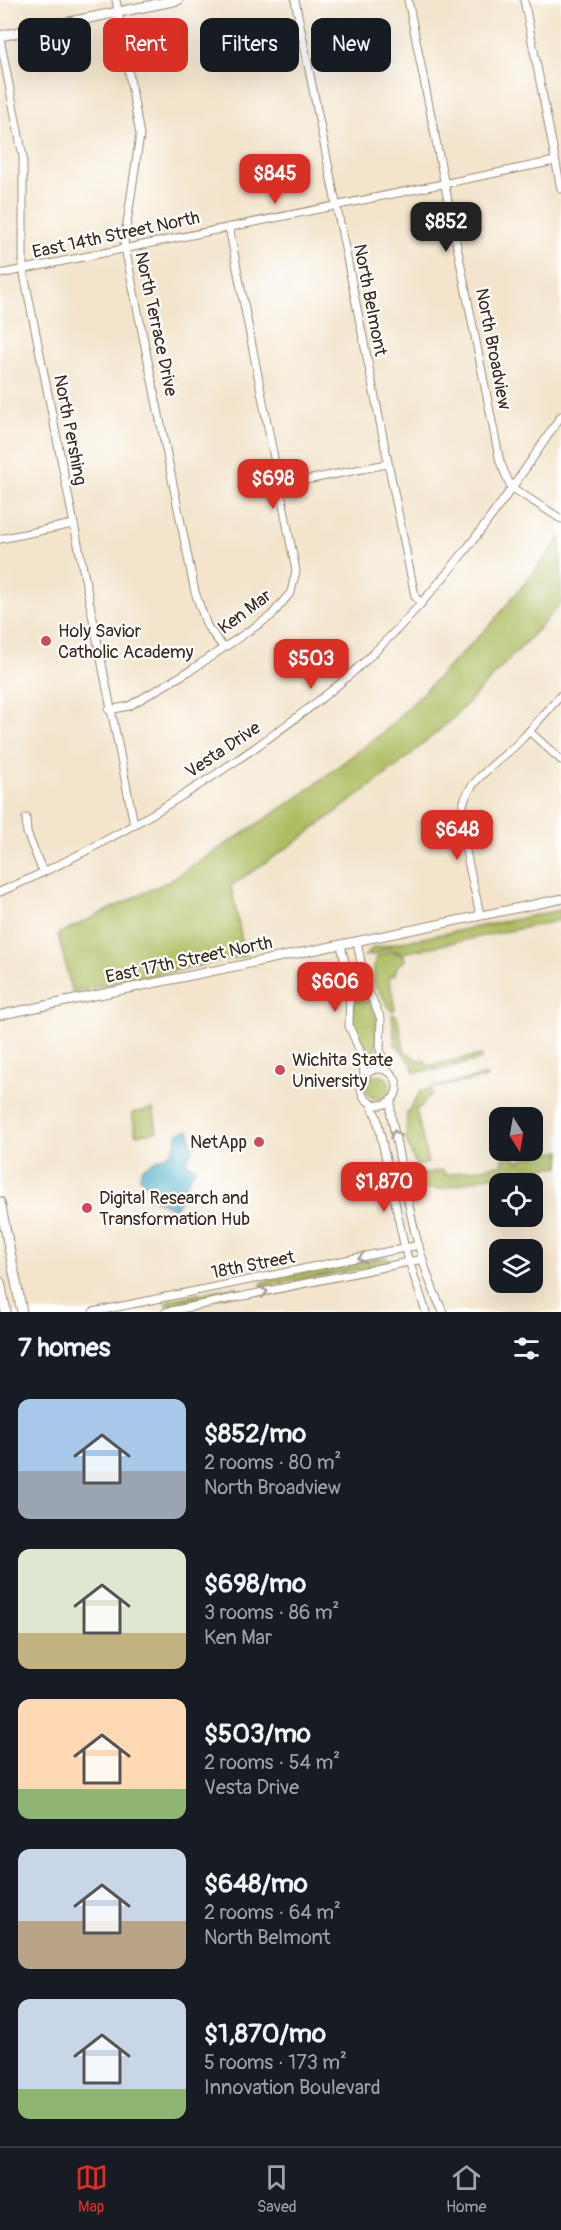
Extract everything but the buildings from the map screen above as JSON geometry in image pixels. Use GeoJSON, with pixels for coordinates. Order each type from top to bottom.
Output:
{"type":"FeatureCollection","features":[{"type":"Feature","properties":{"kind":"main road"},"geometry":{"type":"LineString","coordinates":[[0,37],[178,0]]}},
{"type":"Feature","properties":{"kind":"main road"},"geometry":{"type":"LineString","coordinates":[[0,1202],[22,1312]]}},
{"type":"Feature","properties":{"kind":"main road"},"geometry":{"type":"LineString","coordinates":[[0,1282],[6,1312]]}},
{"type":"Feature","properties":{"kind":"street","name":"North Terrace Drive"},"geometry":{"type":"LineString","coordinates":[[116,0],[140,135],[128,202],[125,248],[195,592],[207,626],[223,647]]}},
{"type":"Feature","properties":{"kind":"street","name":"North Belmont"},"geometry":{"type":"LineString","coordinates":[[295,0],[387,464],[415,596],[421,604]]}},
{"type":"Feature","properties":{"kind":"street","name":"North Broadview"},"geometry":{"type":"LineString","coordinates":[[408,0],[500,462],[513,488]]}},
{"type":"Feature","properties":{"kind":"street"},"geometry":{"type":"LineString","coordinates":[[524,0],[561,189]]}},
{"type":"Feature","properties":{"kind":"street","name":"North Pershing"},"geometry":{"type":"LineString","coordinates":[[0,37],[23,157],[23,269],[109,710],[134,824]]}},
{"type":"Feature","properties":{"kind":"street","name":"East 14th Street North"},"geometry":{"type":"LineString","coordinates":[[0,274],[555,160]]}},
{"type":"Feature","properties":{"kind":"street","name":"Ken Mar"},"geometry":{"type":"LineString","coordinates":[[109,710],[129,706],[271,616],[291,592],[296,571],[229,227]]}},
{"type":"Feature","properties":{"kind":"street","name":"Vesta Drive"},"geometry":{"type":"LineString","coordinates":[[0,892],[43,872],[185,795],[302,714],[362,665],[421,604],[513,488],[561,416]]}},
{"type":"Feature","properties":{"kind":"street"},"geometry":{"type":"LineString","coordinates":[[280,485],[387,464]]}},
{"type":"Feature","properties":{"kind":"street"},"geometry":{"type":"LineString","coordinates":[[513,488],[561,519]]}},
{"type":"Feature","properties":{"kind":"street"},"geometry":{"type":"LineString","coordinates":[[0,539],[73,524]]}},
{"type":"Feature","properties":{"kind":"street"},"geometry":{"type":"LineString","coordinates":[[480,915],[462,818],[463,804],[475,784],[529,731],[561,695]]}},
{"type":"Feature","properties":{"kind":"street"},"geometry":{"type":"LineString","coordinates":[[529,731],[561,760]]}},
{"type":"Feature","properties":{"kind":"street"},"geometry":{"type":"LineString","coordinates":[[26,818],[27,833],[43,872]]}},
{"type":"Feature","properties":{"kind":"street","name":"East 17th Street North"},"geometry":{"type":"LineString","coordinates":[[0,1015],[561,899]]}},
{"type":"Feature","properties":{"kind":"street"},"geometry":{"type":"LineString","coordinates":[[357,942],[365,983],[381,1019],[380,1049],[385,1069],[394,1076],[397,1084],[391,1101],[391,1115],[419,1245],[443,1312]]}},
{"type":"Feature","properties":{"kind":"street"},"geometry":{"type":"LineString","coordinates":[[341,945],[350,986],[349,1026],[363,1058],[364,1075],[360,1091],[371,1104],[377,1118],[405,1249],[426,1312]]}},
{"type":"Feature","properties":{"kind":"street"},"geometry":{"type":"LineString","coordinates":[[364,1075],[371,1070],[385,1069]]}},
{"type":"Feature","properties":{"kind":"street"},"geometry":{"type":"LineString","coordinates":[[371,1104],[382,1105],[391,1101]]}},
{"type":"Feature","properties":{"kind":"street","name":"18th Street"},"geometry":{"type":"LineString","coordinates":[[93,1312],[419,1245]]}},
{"type":"Feature","properties":{"kind":"street","name":"18th Street"},"geometry":{"type":"LineString","coordinates":[[166,1312],[423,1259]]}},
{"type":"Feature","properties":{"kind":"green space"},"geometry":{"type":"Polygon","coordinates":[[[561,538],[561,602],[542,625],[452,719],[396,767],[303,837],[231,886],[245,956],[72,992],[58,934],[169,881],[293,801],[386,730],[493,622],[561,538]]]}},
{"type":"Feature","properties":{"kind":"green space"},"geometry":{"type":"Polygon","coordinates":[[[561,910],[561,920],[403,953],[387,948],[377,954],[365,956],[373,948],[561,910]]]}},
{"type":"Feature","properties":{"kind":"green space"},"geometry":{"type":"Polygon","coordinates":[[[388,951],[404,955],[405,961],[397,966],[395,975],[389,976],[395,1009],[392,1011],[373,982],[375,958],[388,951]]]}},
{"type":"Feature","properties":{"kind":"green space"},"geometry":{"type":"Polygon","coordinates":[[[362,985],[377,1020],[376,1053],[366,1055],[352,1019],[353,987],[362,985]]]}},
{"type":"Feature","properties":{"kind":"green space"},"geometry":{"type":"Polygon","coordinates":[[[392,1015],[397,1016],[405,1054],[410,1053],[417,1060],[425,1060],[427,1066],[482,1055],[481,1059],[444,1069],[414,1072],[411,1063],[395,1043],[392,1015]]]}},
{"type":"Feature","properties":{"kind":"green space"},"geometry":{"type":"Polygon","coordinates":[[[378,1075],[386,1079],[390,1087],[386,1095],[378,1099],[370,1095],[366,1087],[370,1079],[378,1075]]]}},
{"type":"Feature","properties":{"kind":"green space"},"geometry":{"type":"Polygon","coordinates":[[[486,1075],[487,1078],[439,1087],[486,1075]]]}},
{"type":"Feature","properties":{"kind":"green space"},"geometry":{"type":"Polygon","coordinates":[[[431,1089],[432,1095],[425,1100],[422,1107],[416,1109],[428,1163],[416,1166],[406,1140],[407,1113],[421,1091],[431,1089]]]}},
{"type":"Feature","properties":{"kind":"green space"},"geometry":{"type":"Polygon","coordinates":[[[153,1109],[157,1131],[136,1135],[132,1113],[153,1109]]]}},
{"type":"Feature","properties":{"kind":"green space"},"geometry":{"type":"Polygon","coordinates":[[[561,1151],[560,1166],[489,1173],[489,1176],[442,1189],[426,1189],[418,1175],[443,1170],[446,1175],[503,1164],[503,1161],[543,1161],[543,1154],[561,1151]]]}},
{"type":"Feature","properties":{"kind":"green space"},"geometry":{"type":"Polygon","coordinates":[[[385,1257],[390,1260],[387,1264],[262,1287],[261,1284],[268,1280],[385,1257]]]}},
{"type":"Feature","properties":{"kind":"green space"},"geometry":{"type":"Polygon","coordinates":[[[234,1287],[243,1290],[237,1294],[167,1306],[166,1303],[170,1300],[234,1287]]]}},
{"type":"Feature","properties":{"kind":"water"},"geometry":{"type":"Polygon","coordinates":[[[189,1130],[193,1150],[185,1162],[196,1168],[185,1186],[188,1188],[174,1209],[151,1198],[152,1192],[140,1177],[141,1170],[170,1153],[174,1148],[177,1133],[189,1130]]]}},
{"type":"Feature","properties":{"kind":"place","name":"Holy Savior Catholic Academy"},"geometry":{"type":"Point","coordinates":[46,641]}},
{"type":"Feature","properties":{"kind":"place","name":"Wichita State University"},"geometry":{"type":"Point","coordinates":[280,1070]}},
{"type":"Feature","properties":{"kind":"place","name":"NetApp"},"geometry":{"type":"Point","coordinates":[259,1142]}},
{"type":"Feature","properties":{"kind":"place","name":"Digital Research and Transformation Hub"},"geometry":{"type":"Point","coordinates":[87,1208]}}]}
